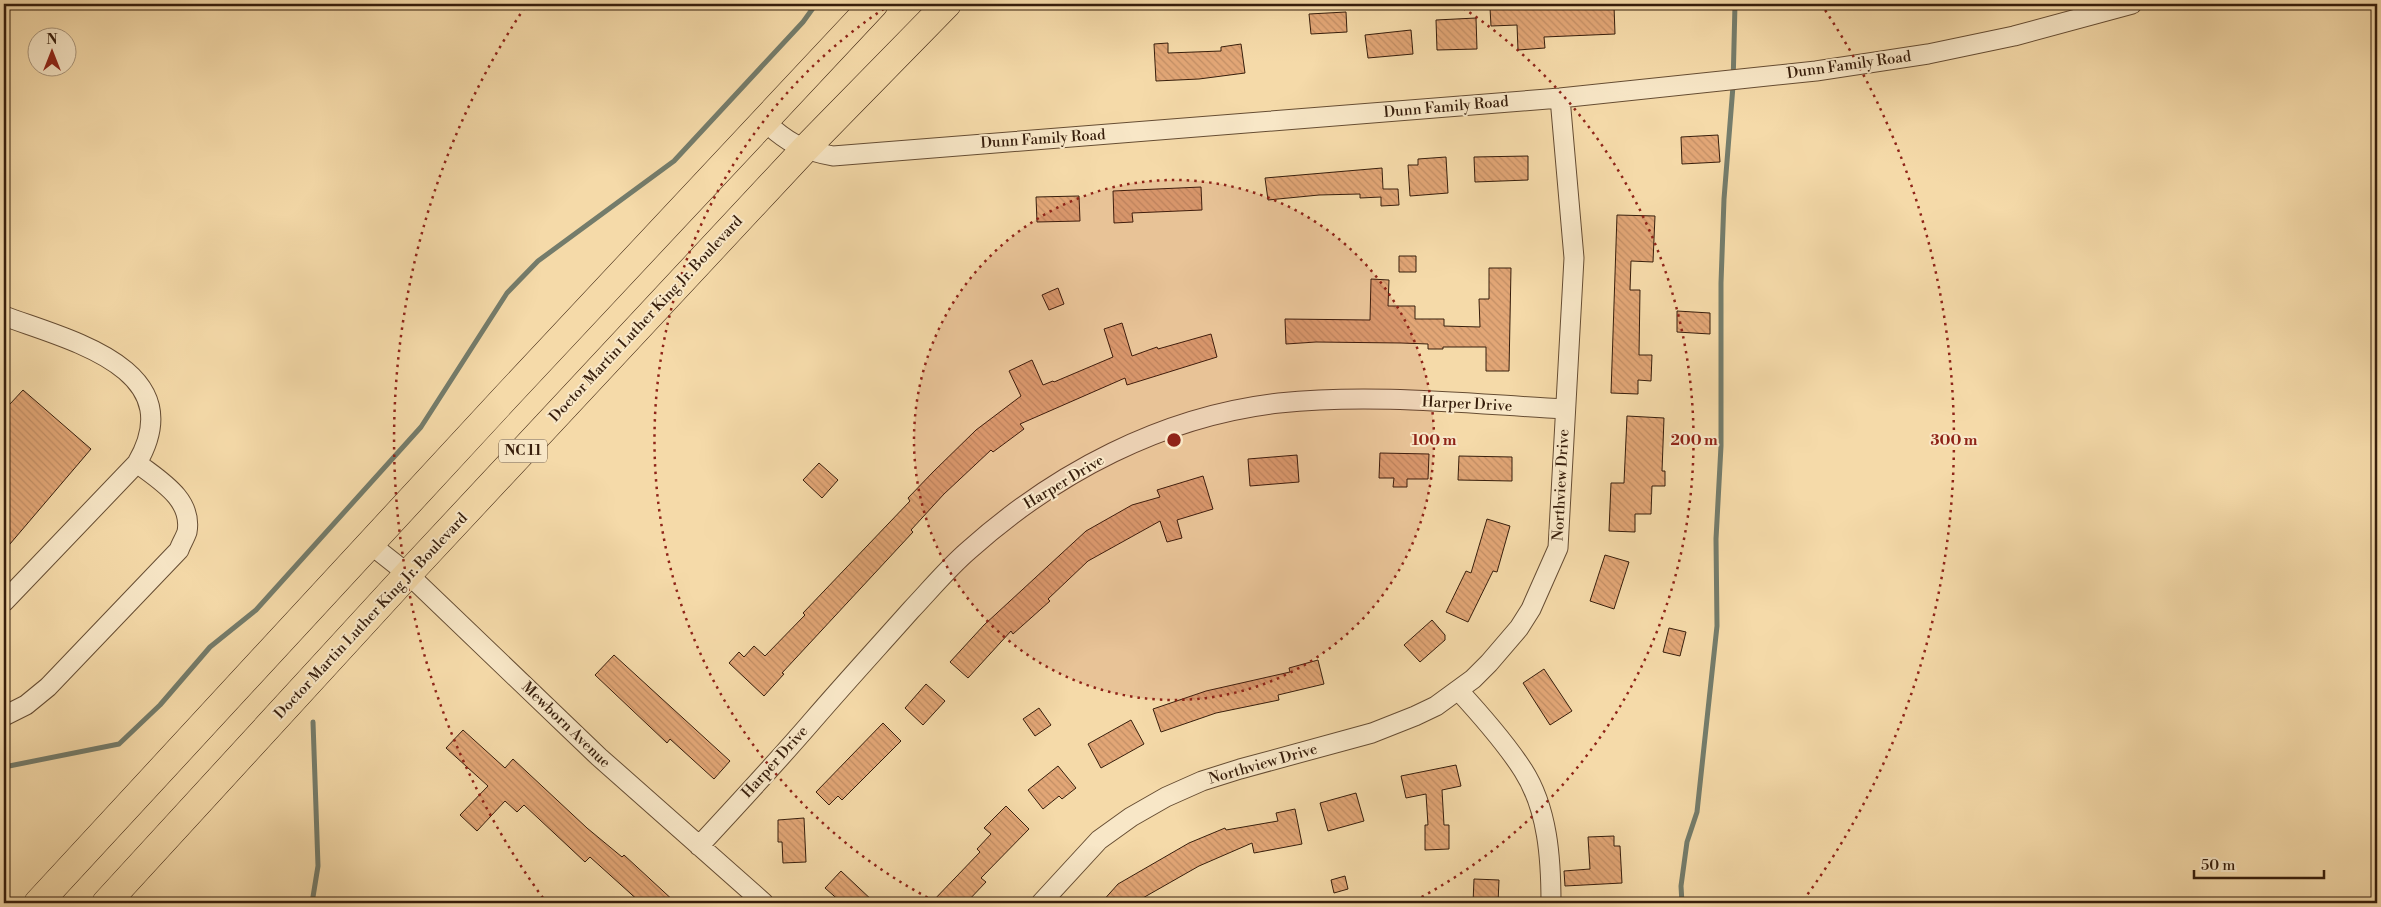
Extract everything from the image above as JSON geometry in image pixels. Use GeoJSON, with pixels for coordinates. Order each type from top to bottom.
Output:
{"type":"FeatureCollection","features":[{"type":"Feature","properties":{"kind":"highway"},"geometry":{"type":"LineString","coordinates":[[38,903],[874,4]]}},
{"type":"Feature","properties":{"kind":"highway","name":"Doctor Martin Luther King Jr. Boulevard"},"geometry":{"type":"LineString","coordinates":[[106,903],[408,574],[804,150],[947,4]]}},
{"type":"Feature","properties":{"kind":"street","name":"Dunn Family Road"},"geometry":{"type":"LineString","coordinates":[[764,121],[784,140],[804,150],[833,156],[1560,98],[1816,71],[1928,54],[2014,36],[2132,4]]}},
{"type":"Feature","properties":{"kind":"street","name":"Northview Drive"},"geometry":{"type":"LineString","coordinates":[[1041,903],[1099,840],[1131,817],[1202,781],[1394,726],[1436,706],[1490,663],[1519,628],[1531,609],[1551,568],[1558,548],[1574,258],[1560,98]]}},
{"type":"Feature","properties":{"kind":"street"},"geometry":{"type":"LineString","coordinates":[[4,316],[104,355],[128,372],[146,392],[151,410],[151,425],[147,445],[137,462],[4,602]]}},
{"type":"Feature","properties":{"kind":"street","name":"Harper Drive"},"geometry":{"type":"LineString","coordinates":[[698,846],[778,760],[856,670],[967,551],[1008,516],[1052,485],[1115,451],[1148,437],[1198,420],[1279,403],[1341,399],[1396,400],[1565,409]]}},
{"type":"Feature","properties":{"kind":"street"},"geometry":{"type":"LineString","coordinates":[[4,716],[26,705],[48,687],[179,550],[187,532],[184,507],[173,491],[137,462]]}},
{"type":"Feature","properties":{"kind":"street","name":"Mewborn Avenue"},"geometry":{"type":"LineString","coordinates":[[370,544],[408,574],[599,757],[764,903]]}},
{"type":"Feature","properties":{"kind":"street"},"geometry":{"type":"LineString","coordinates":[[1458,690],[1479,712],[1524,771],[1533,792],[1550,852],[1551,903]]}},
{"type":"Feature","properties":{"kind":"building"},"geometry":{"type":"Polygon","coordinates":[[[1543,6],[1543,9],[1614,6],[1615,34],[1544,37],[1545,48],[1518,50],[1517,25],[1491,26],[1490,8],[1543,6]]]}},
{"type":"Feature","properties":{"kind":"building"},"geometry":{"type":"Polygon","coordinates":[[[1346,12],[1347,32],[1311,34],[1309,14],[1346,12]]]}},
{"type":"Feature","properties":{"kind":"building"},"geometry":{"type":"Polygon","coordinates":[[[1476,18],[1477,49],[1437,50],[1436,20],[1476,18]]]}},
{"type":"Feature","properties":{"kind":"building"},"geometry":{"type":"Polygon","coordinates":[[[1411,30],[1413,54],[1368,58],[1365,35],[1411,30]]]}},
{"type":"Feature","properties":{"kind":"building"},"geometry":{"type":"Polygon","coordinates":[[[1168,43],[1168,53],[1221,51],[1221,47],[1241,44],[1245,73],[1199,79],[1156,81],[1154,44],[1168,43]]]}},
{"type":"Feature","properties":{"kind":"building"},"geometry":{"type":"Polygon","coordinates":[[[1718,135],[1720,162],[1682,164],[1681,137],[1718,135]]]}},
{"type":"Feature","properties":{"kind":"building"},"geometry":{"type":"Polygon","coordinates":[[[1528,156],[1528,180],[1475,182],[1474,157],[1528,156]]]}},
{"type":"Feature","properties":{"kind":"building"},"geometry":{"type":"Polygon","coordinates":[[[1446,157],[1448,193],[1410,196],[1408,165],[1418,165],[1418,159],[1446,157]]]}},
{"type":"Feature","properties":{"kind":"building"},"geometry":{"type":"Polygon","coordinates":[[[1382,168],[1383,189],[1398,189],[1399,205],[1381,206],[1381,197],[1360,198],[1360,194],[1319,195],[1268,200],[1265,178],[1382,168]]]}},
{"type":"Feature","properties":{"kind":"building"},"geometry":{"type":"Polygon","coordinates":[[[1201,187],[1202,210],[1132,213],[1133,222],[1114,223],[1113,191],[1201,187]]]}},
{"type":"Feature","properties":{"kind":"building"},"geometry":{"type":"Polygon","coordinates":[[[1079,196],[1080,221],[1037,222],[1036,197],[1079,196]]]}},
{"type":"Feature","properties":{"kind":"building"},"geometry":{"type":"Polygon","coordinates":[[[1617,215],[1655,216],[1653,262],[1631,261],[1630,290],[1640,290],[1639,355],[1652,355],[1651,381],[1638,380],[1638,394],[1611,393],[1617,215]]]}},
{"type":"Feature","properties":{"kind":"building"},"geometry":{"type":"Polygon","coordinates":[[[1399,256],[1416,256],[1416,272],[1399,272],[1399,256]]]}},
{"type":"Feature","properties":{"kind":"building"},"geometry":{"type":"Polygon","coordinates":[[[1489,268],[1511,268],[1509,371],[1486,371],[1486,347],[1428,349],[1428,344],[1401,343],[1316,342],[1286,344],[1285,319],[1370,320],[1371,279],[1389,280],[1388,306],[1415,306],[1415,319],[1444,319],[1444,326],[1480,327],[1479,299],[1489,299],[1489,268]]]}},
{"type":"Feature","properties":{"kind":"building"},"geometry":{"type":"Polygon","coordinates":[[[1058,288],[1064,304],[1049,310],[1042,295],[1058,288]]]}},
{"type":"Feature","properties":{"kind":"building"},"geometry":{"type":"Polygon","coordinates":[[[1677,311],[1710,313],[1710,334],[1677,332],[1677,311]]]}},
{"type":"Feature","properties":{"kind":"building"},"geometry":{"type":"Polygon","coordinates":[[[1122,323],[1132,356],[1157,347],[1158,349],[1211,334],[1217,357],[1127,385],[1125,378],[1020,424],[1024,429],[993,452],[991,450],[944,494],[911,530],[913,532],[782,673],[784,674],[764,696],[729,663],[739,652],[744,657],[754,646],[765,656],[805,615],[803,613],[910,501],[908,498],[933,472],[976,430],[1021,396],[1009,371],[1032,360],[1043,385],[1113,357],[1104,329],[1122,323]]]}},
{"type":"Feature","properties":{"kind":"building"},"geometry":{"type":"Polygon","coordinates":[[[23,390],[91,449],[4,551],[4,399],[10,404],[23,390]]]}},
{"type":"Feature","properties":{"kind":"building"},"geometry":{"type":"Polygon","coordinates":[[[1627,416],[1664,418],[1662,471],[1665,471],[1665,486],[1652,486],[1651,514],[1635,514],[1635,532],[1609,531],[1611,483],[1624,483],[1627,416]]]}},
{"type":"Feature","properties":{"kind":"building"},"geometry":{"type":"Polygon","coordinates":[[[1380,453],[1429,454],[1428,479],[1407,479],[1407,487],[1393,487],[1394,478],[1379,478],[1380,453]]]}},
{"type":"Feature","properties":{"kind":"building"},"geometry":{"type":"Polygon","coordinates":[[[1297,455],[1299,482],[1250,486],[1248,459],[1297,455]]]}},
{"type":"Feature","properties":{"kind":"building"},"geometry":{"type":"Polygon","coordinates":[[[1459,456],[1512,457],[1512,481],[1458,480],[1459,456]]]}},
{"type":"Feature","properties":{"kind":"building"},"geometry":{"type":"Polygon","coordinates":[[[819,463],[838,480],[822,498],[803,480],[819,463]]]}},
{"type":"Feature","properties":{"kind":"building"},"geometry":{"type":"Polygon","coordinates":[[[1203,476],[1213,509],[1177,520],[1182,538],[1167,542],[1160,521],[1088,561],[1048,599],[1050,601],[1013,634],[1011,631],[968,678],[950,662],[984,625],[1086,531],[1132,505],[1160,497],[1157,490],[1203,476]]]}},
{"type":"Feature","properties":{"kind":"building"},"geometry":{"type":"Polygon","coordinates":[[[1487,519],[1510,526],[1497,572],[1493,571],[1468,622],[1446,612],[1466,571],[1471,573],[1487,519]]]}},
{"type":"Feature","properties":{"kind":"building"},"geometry":{"type":"Polygon","coordinates":[[[1605,555],[1629,562],[1614,609],[1590,601],[1605,555]]]}},
{"type":"Feature","properties":{"kind":"building"},"geometry":{"type":"Polygon","coordinates":[[[1432,620],[1445,635],[1445,640],[1420,662],[1404,645],[1432,620]]]}},
{"type":"Feature","properties":{"kind":"building"},"geometry":{"type":"Polygon","coordinates":[[[1669,628],[1686,632],[1680,656],[1663,652],[1669,628]]]}},
{"type":"Feature","properties":{"kind":"building"},"geometry":{"type":"Polygon","coordinates":[[[614,655],[730,761],[714,779],[670,739],[667,743],[595,675],[614,655]]]}},
{"type":"Feature","properties":{"kind":"building"},"geometry":{"type":"Polygon","coordinates":[[[1318,660],[1324,684],[1278,695],[1279,700],[1216,713],[1161,732],[1153,709],[1206,691],[1290,672],[1289,668],[1318,660]]]}},
{"type":"Feature","properties":{"kind":"building"},"geometry":{"type":"Polygon","coordinates":[[[1544,669],[1572,711],[1550,725],[1523,683],[1544,669]]]}},
{"type":"Feature","properties":{"kind":"building"},"geometry":{"type":"Polygon","coordinates":[[[926,684],[945,701],[923,725],[905,708],[926,684]]]}},
{"type":"Feature","properties":{"kind":"building"},"geometry":{"type":"Polygon","coordinates":[[[1039,708],[1051,725],[1035,736],[1023,719],[1039,708]]]}},
{"type":"Feature","properties":{"kind":"building"},"geometry":{"type":"Polygon","coordinates":[[[1131,720],[1144,744],[1101,768],[1088,744],[1131,720]]]}},
{"type":"Feature","properties":{"kind":"building"},"geometry":{"type":"Polygon","coordinates":[[[883,723],[901,741],[842,800],[838,796],[829,805],[816,792],[883,723]]]}},
{"type":"Feature","properties":{"kind":"building"},"geometry":{"type":"Polygon","coordinates":[[[463,730],[505,768],[513,759],[587,828],[622,857],[624,855],[676,903],[641,903],[590,857],[585,862],[524,805],[517,812],[505,801],[477,831],[460,815],[488,786],[446,748],[463,730]]]}},
{"type":"Feature","properties":{"kind":"building"},"geometry":{"type":"Polygon","coordinates":[[[1456,765],[1461,786],[1442,790],[1444,825],[1449,825],[1449,849],[1425,850],[1425,825],[1428,825],[1426,794],[1406,798],[1401,776],[1456,765]]]}},
{"type":"Feature","properties":{"kind":"building"},"geometry":{"type":"Polygon","coordinates":[[[1058,766],[1076,788],[1062,799],[1059,796],[1043,809],[1028,790],[1058,766]]]}},
{"type":"Feature","properties":{"kind":"building"},"geometry":{"type":"Polygon","coordinates":[[[1356,793],[1364,821],[1328,831],[1320,803],[1356,793]]]}},
{"type":"Feature","properties":{"kind":"building"},"geometry":{"type":"Polygon","coordinates":[[[1006,806],[1029,829],[981,878],[986,882],[966,903],[931,903],[980,852],[977,849],[991,834],[984,828],[1006,806]]]}},
{"type":"Feature","properties":{"kind":"building"},"geometry":{"type":"Polygon","coordinates":[[[1295,809],[1302,844],[1254,853],[1252,843],[1199,866],[1134,903],[1101,903],[1118,884],[1189,843],[1225,828],[1226,830],[1278,821],[1276,813],[1295,809]]]}},
{"type":"Feature","properties":{"kind":"building"},"geometry":{"type":"Polygon","coordinates":[[[804,818],[806,862],[783,863],[782,842],[778,842],[778,820],[804,818]]]}},
{"type":"Feature","properties":{"kind":"building"},"geometry":{"type":"Polygon","coordinates":[[[1614,836],[1614,846],[1620,846],[1622,883],[1565,886],[1564,871],[1590,869],[1588,837],[1614,836]]]}},
{"type":"Feature","properties":{"kind":"building"},"geometry":{"type":"Polygon","coordinates":[[[841,871],[875,903],[842,903],[825,888],[841,871]]]}},
{"type":"Feature","properties":{"kind":"building"},"geometry":{"type":"Polygon","coordinates":[[[1345,876],[1348,889],[1334,893],[1331,880],[1345,876]]]}},
{"type":"Feature","properties":{"kind":"building"},"geometry":{"type":"Polygon","coordinates":[[[1474,879],[1499,880],[1498,903],[1473,903],[1474,879]]]}},
{"type":"Feature","properties":{"kind":"waterway"},"geometry":{"type":"LineString","coordinates":[[4,767],[119,744],[160,705],[210,647],[256,610],[421,427],[507,293],[538,261],[674,161],[803,22],[816,4]]}},
{"type":"Feature","properties":{"kind":"waterway"},"geometry":{"type":"LineString","coordinates":[[1682,903],[1681,886],[1687,842],[1697,812],[1717,626],[1716,539],[1721,446],[1721,283],[1724,199],[1733,86],[1735,4]]}},
{"type":"Feature","properties":{"kind":"waterway"},"geometry":{"type":"LineString","coordinates":[[312,903],[318,866],[313,722]]}}]}
